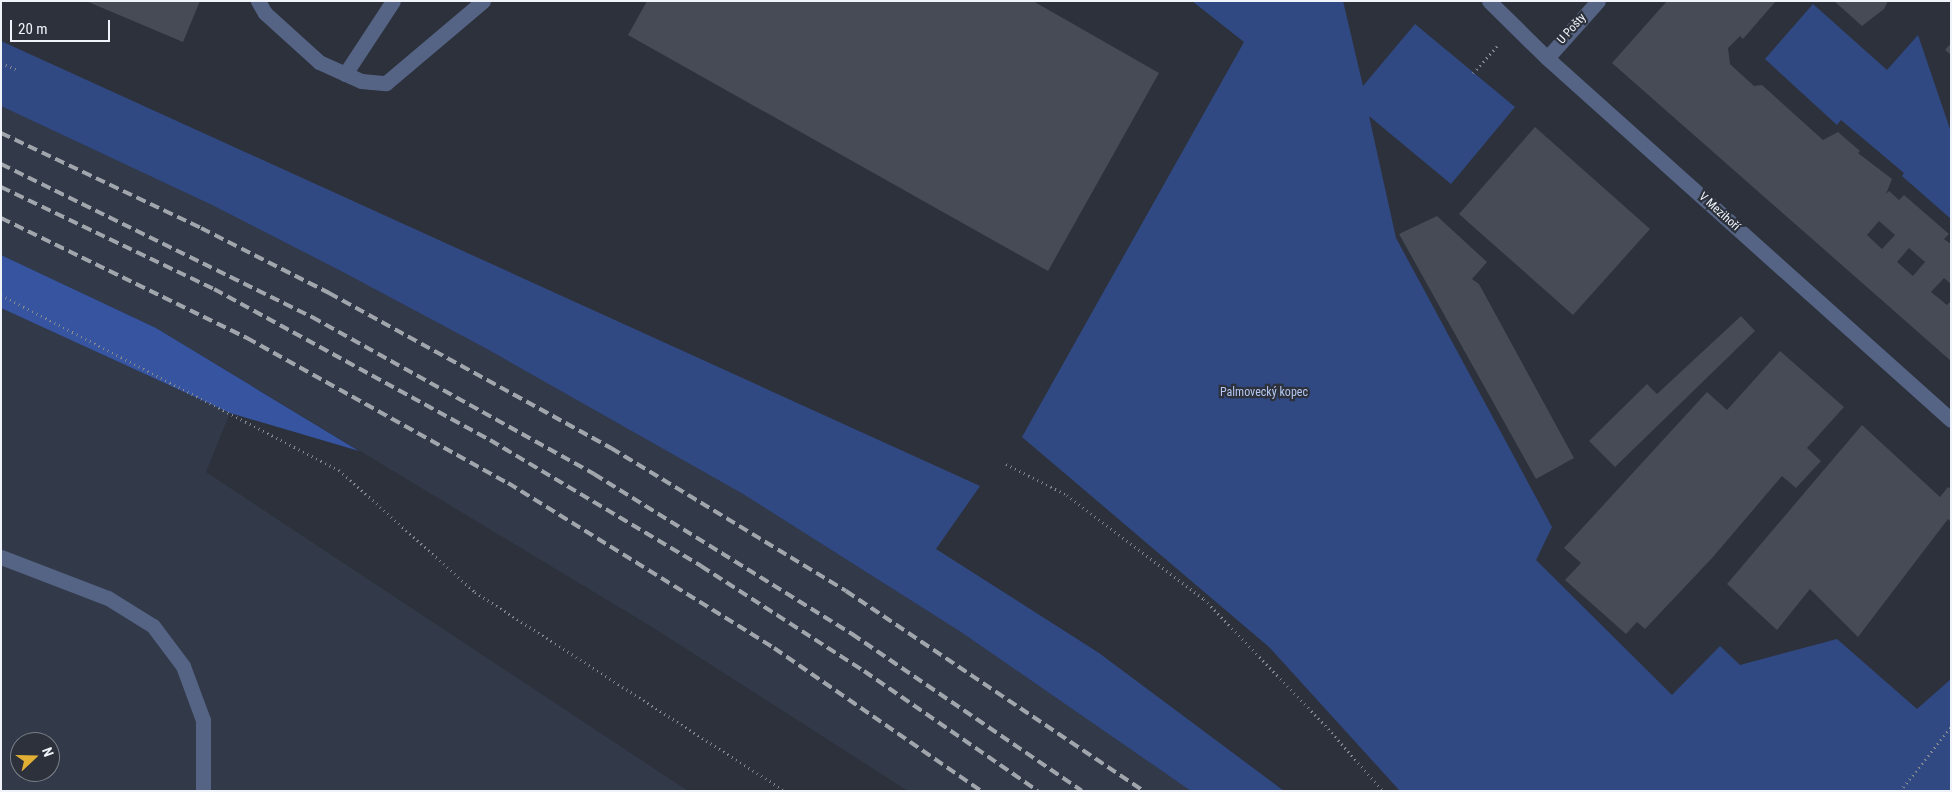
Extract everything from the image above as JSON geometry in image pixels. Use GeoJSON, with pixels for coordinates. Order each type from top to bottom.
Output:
{"type":"FeatureCollection","features":[{"type":"Feature","properties":{"kind":"street"},"geometry":{"type":"LineString","coordinates":[[258,1],[265,13],[319,62],[361,81],[386,83],[483,1]]}},
{"type":"Feature","properties":{"kind":"street"},"geometry":{"type":"LineString","coordinates":[[346,74],[393,1]]}},
{"type":"Feature","properties":{"kind":"street","name":"V Mezihoří"},"geometry":{"type":"LineString","coordinates":[[1489,1],[1546,58],[1951,420]]}},
{"type":"Feature","properties":{"kind":"street","name":"U Pošty"},"geometry":{"type":"LineString","coordinates":[[1546,58],[1598,1]]}},
{"type":"Feature","properties":{"kind":"street"},"geometry":{"type":"LineString","coordinates":[[1,557],[108,598],[153,626],[183,666],[203,720],[203,791]]}},
{"type":"Feature","properties":{"kind":"path"},"geometry":{"type":"LineString","coordinates":[[1473,72],[1506,36]]}},
{"type":"Feature","properties":{"kind":"path"},"geometry":{"type":"LineString","coordinates":[[1,63],[16,69]]}},
{"type":"Feature","properties":{"kind":"path"},"geometry":{"type":"LineString","coordinates":[[1,295],[25,304],[339,470],[475,592],[786,791]]}},
{"type":"Feature","properties":{"kind":"path"},"geometry":{"type":"LineString","coordinates":[[1006,464],[1067,495],[1204,599],[1325,725],[1383,791]]}},
{"type":"Feature","properties":{"kind":"path"},"geometry":{"type":"LineString","coordinates":[[1900,791],[1951,727]]}},
{"type":"Feature","properties":{"kind":"shaded area"},"geometry":{"type":"Polygon","coordinates":[[[1,106],[212,205],[341,271],[487,349],[743,494],[961,632],[1191,791],[908,791],[652,627],[156,328],[1,255],[1,106]]]}},
{"type":"Feature","properties":{"kind":"shaded area"},"geometry":{"type":"Polygon","coordinates":[[[1,255],[156,328],[359,451],[230,413],[1,308],[1,255]]]}},
{"type":"Feature","properties":{"kind":"shaded area"},"geometry":{"type":"Polygon","coordinates":[[[1,308],[230,413],[206,472],[688,791],[1,791],[1,308]]]}},
{"type":"Feature","properties":{"kind":"green space","name":"Palmovecký kopec"},"geometry":{"type":"Polygon","coordinates":[[[1192,1],[1343,1],[1363,86],[1415,24],[1515,107],[1451,184],[1369,116],[1396,238],[1552,527],[1536,560],[1672,695],[1720,646],[1740,665],[1837,639],[1917,709],[1951,679],[1951,791],[1400,791],[1269,647],[1022,437],[1244,42],[1192,1]]]}},
{"type":"Feature","properties":{"kind":"green space"},"geometry":{"type":"Polygon","coordinates":[[[1813,4],[1887,70],[1918,35],[1951,132],[1951,219],[1902,176],[1904,173],[1841,120],[1837,125],[1765,59],[1813,4]]]}},
{"type":"Feature","properties":{"kind":"green space"},"geometry":{"type":"Polygon","coordinates":[[[1,41],[980,486],[936,549],[1099,653],[1284,791],[1191,791],[961,632],[743,494],[487,349],[341,271],[212,205],[1,106],[1,41]]]}},
{"type":"Feature","properties":{"kind":"building"},"geometry":{"type":"Polygon","coordinates":[[[86,1],[200,1],[183,42],[86,1]]]}},
{"type":"Feature","properties":{"kind":"building"},"geometry":{"type":"Polygon","coordinates":[[[647,1],[1033,1],[1159,73],[1048,271],[628,35],[647,1]]]}},
{"type":"Feature","properties":{"kind":"building"},"geometry":{"type":"Polygon","coordinates":[[[1667,1],[1776,1],[1743,39],[1740,36],[1728,48],[1730,64],[1754,86],[1762,85],[1823,140],[1838,132],[1860,151],[1858,153],[1892,179],[1886,194],[1889,191],[1899,200],[1904,195],[1949,234],[1944,239],[1951,244],[1951,284],[1944,278],[1931,292],[1947,305],[1951,301],[1951,361],[1612,63],[1667,1]],[[1879,221],[1867,235],[1882,249],[1895,235],[1879,221]],[[1909,248],[1897,262],[1913,276],[1925,262],[1909,248]]]}},
{"type":"Feature","properties":{"kind":"building"},"geometry":{"type":"Polygon","coordinates":[[[1834,1],[1888,1],[1884,9],[1862,26],[1834,1]]]}},
{"type":"Feature","properties":{"kind":"building"},"geometry":{"type":"Polygon","coordinates":[[[1951,43],[1951,55],[1945,50],[1951,43]]]}},
{"type":"Feature","properties":{"kind":"building"},"geometry":{"type":"Polygon","coordinates":[[[1535,127],[1650,229],[1573,315],[1459,214],[1535,127]]]}},
{"type":"Feature","properties":{"kind":"building"},"geometry":{"type":"Polygon","coordinates":[[[1437,216],[1487,262],[1472,279],[1479,284],[1574,458],[1536,479],[1399,234],[1437,216]]]}},
{"type":"Feature","properties":{"kind":"building"},"geometry":{"type":"Polygon","coordinates":[[[1741,316],[1755,331],[1615,467],[1589,441],[1647,384],[1657,394],[1741,316]]]}},
{"type":"Feature","properties":{"kind":"building"},"geometry":{"type":"Polygon","coordinates":[[[1780,351],[1844,407],[1807,448],[1821,461],[1796,488],[1782,476],[1713,557],[1645,629],[1637,622],[1626,634],[1565,580],[1581,563],[1564,548],[1707,392],[1727,410],[1780,351]]]}},
{"type":"Feature","properties":{"kind":"building"},"geometry":{"type":"Polygon","coordinates":[[[1862,425],[1940,497],[1948,487],[1951,489],[1951,522],[1948,519],[1858,637],[1810,589],[1777,630],[1727,584],[1862,425]]]}},
{"type":"Feature","properties":{"kind":"railway"},"geometry":{"type":"LineString","coordinates":[[1,133],[201,228],[329,293],[611,448],[846,591],[1144,791]]}},
{"type":"Feature","properties":{"kind":"railway"},"geometry":{"type":"LineString","coordinates":[[1,164],[312,317],[594,474],[852,634],[1082,791]]}},
{"type":"Feature","properties":{"kind":"railway"},"geometry":{"type":"LineString","coordinates":[[1,187],[214,289],[490,440],[701,566],[864,671],[1038,791]]}},
{"type":"Feature","properties":{"kind":"railway"},"geometry":{"type":"LineString","coordinates":[[1,218],[247,338],[508,483],[774,648],[981,791]]}}]}
